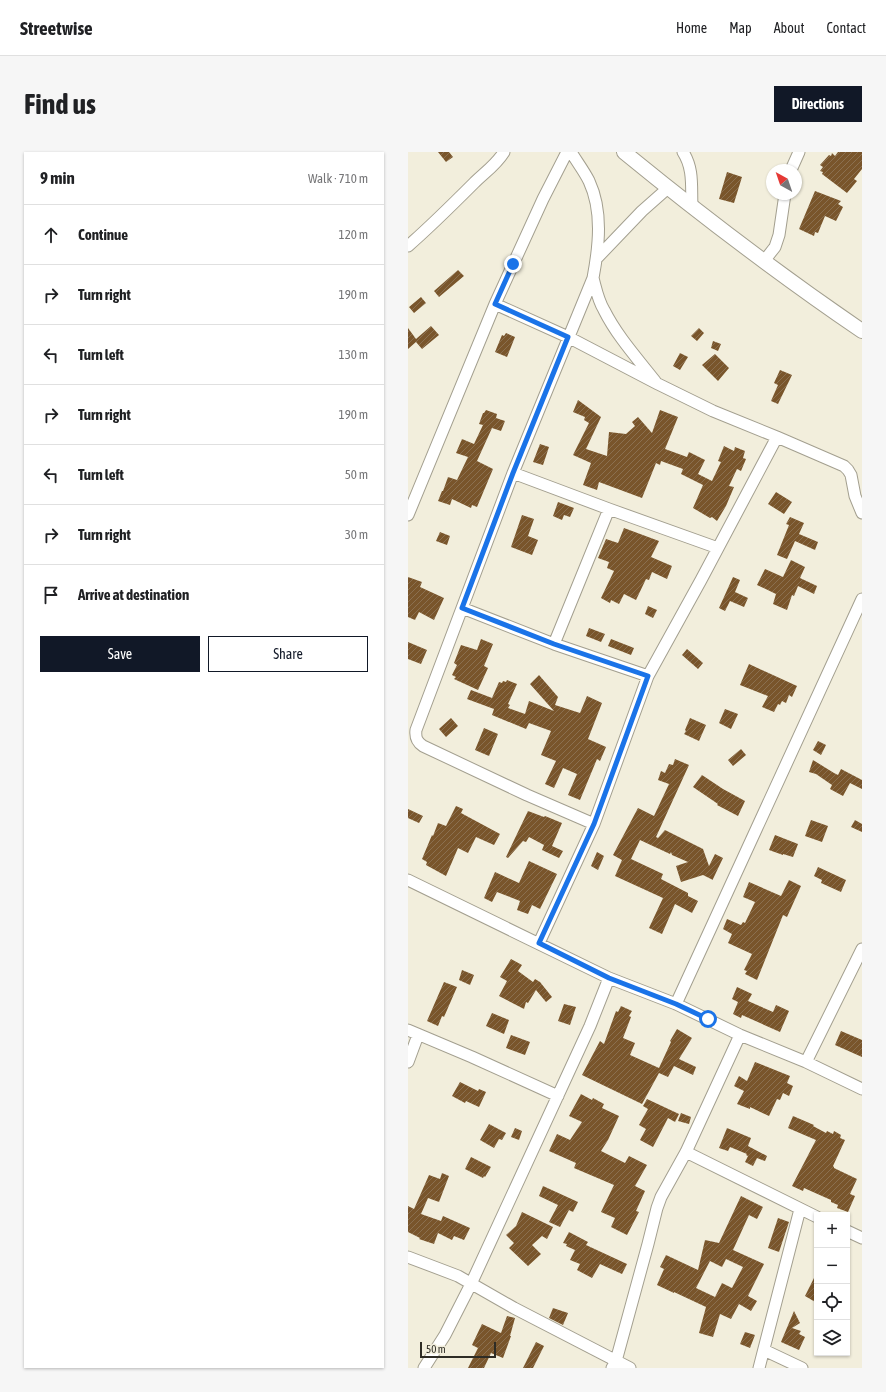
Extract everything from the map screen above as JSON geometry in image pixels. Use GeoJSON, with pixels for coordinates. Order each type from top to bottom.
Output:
{"type":"FeatureCollection","features":[{"type":"Feature","properties":{"kind":"street"},"geometry":{"type":"LineString","coordinates":[[408,246],[444,214],[491,168],[504,152]]}},
{"type":"Feature","properties":{"kind":"street"},"geometry":{"type":"LineString","coordinates":[[408,515],[495,304],[543,199],[568,152]]}},
{"type":"Feature","properties":{"kind":"street"},"geometry":{"type":"LineString","coordinates":[[571,152],[589,182],[598,212],[597,258],[593,278],[513,473],[416,730],[416,738],[418,743],[423,746],[520,792],[594,824]]}},
{"type":"Feature","properties":{"kind":"street"},"geometry":{"type":"LineString","coordinates":[[624,152],[668,188],[764,261],[862,331]]}},
{"type":"Feature","properties":{"kind":"street"},"geometry":{"type":"LineString","coordinates":[[683,152],[689,161],[691,170],[692,206]]}},
{"type":"Feature","properties":{"kind":"street"},"geometry":{"type":"LineString","coordinates":[[792,164],[795,153]]}},
{"type":"Feature","properties":{"kind":"street"},"geometry":{"type":"LineString","coordinates":[[597,258],[642,211],[668,188]]}},
{"type":"Feature","properties":{"kind":"street"},"geometry":{"type":"LineString","coordinates":[[764,261],[775,247],[779,235],[784,200]]}},
{"type":"Feature","properties":{"kind":"street"},"geometry":{"type":"LineString","coordinates":[[593,278],[598,296],[612,325],[658,384]]}},
{"type":"Feature","properties":{"kind":"street"},"geometry":{"type":"LineString","coordinates":[[495,304],[568,337],[713,411],[846,467],[851,475],[862,513]]}},
{"type":"Feature","properties":{"kind":"street"},"geometry":{"type":"LineString","coordinates":[[539,943],[594,824],[648,676],[777,437]]}},
{"type":"Feature","properties":{"kind":"street"},"geometry":{"type":"LineString","coordinates":[[513,473],[718,548]]}},
{"type":"Feature","properties":{"kind":"street"},"geometry":{"type":"LineString","coordinates":[[554,644],[609,509]]}},
{"type":"Feature","properties":{"kind":"street"},"geometry":{"type":"LineString","coordinates":[[676,1004],[862,599]]}},
{"type":"Feature","properties":{"kind":"street"},"geometry":{"type":"LineString","coordinates":[[462,608],[554,644],[648,676]]}},
{"type":"Feature","properties":{"kind":"street"},"geometry":{"type":"LineString","coordinates":[[408,880],[609,978],[676,1004],[740,1035],[806,1062],[862,1089]]}},
{"type":"Feature","properties":{"kind":"street"},"geometry":{"type":"LineString","coordinates":[[806,1062],[862,949]]}},
{"type":"Feature","properties":{"kind":"street"},"geometry":{"type":"LineString","coordinates":[[424,1368],[445,1335],[471,1284],[590,1026],[609,978]]}},
{"type":"Feature","properties":{"kind":"street"},"geometry":{"type":"LineString","coordinates":[[408,1062],[413,1032],[558,1096]]}},
{"type":"Feature","properties":{"kind":"street"},"geometry":{"type":"LineString","coordinates":[[614,1365],[657,1208],[686,1152],[740,1035]]}},
{"type":"Feature","properties":{"kind":"street"},"geometry":{"type":"LineString","coordinates":[[686,1152],[814,1216]]}},
{"type":"Feature","properties":{"kind":"street"},"geometry":{"type":"LineString","coordinates":[[759,1368],[800,1209]]}},
{"type":"Feature","properties":{"kind":"street"},"geometry":{"type":"LineString","coordinates":[[850,1232],[862,1238]]}},
{"type":"Feature","properties":{"kind":"street"},"geometry":{"type":"LineString","coordinates":[[408,1257],[458,1276],[614,1365],[630,1368]]}},
{"type":"Feature","properties":{"kind":"street"},"geometry":{"type":"LineString","coordinates":[[764,1350],[802,1368]]}},
{"type":"Feature","properties":{"kind":"building"},"geometry":{"type":"Polygon","coordinates":[[[438,152],[449,152],[453,157],[446,162],[438,152]]]}},
{"type":"Feature","properties":{"kind":"building"},"geometry":{"type":"Polygon","coordinates":[[[838,152],[862,152],[862,169],[854,179],[857,181],[847,193],[820,171],[823,167],[820,165],[829,155],[831,156],[832,153],[835,156],[838,152]]]}},
{"type":"Feature","properties":{"kind":"building"},"geometry":{"type":"Polygon","coordinates":[[[727,172],[742,177],[734,203],[719,199],[727,172]]]}},
{"type":"Feature","properties":{"kind":"building"},"geometry":{"type":"Polygon","coordinates":[[[815,191],[841,201],[838,204],[843,207],[836,221],[825,216],[818,233],[815,232],[814,236],[799,229],[815,191]]]}},
{"type":"Feature","properties":{"kind":"building"},"geometry":{"type":"Polygon","coordinates":[[[458,270],[464,276],[439,297],[434,291],[458,270]]]}},
{"type":"Feature","properties":{"kind":"building"},"geometry":{"type":"Polygon","coordinates":[[[421,297],[426,303],[414,313],[409,307],[421,297]]]}},
{"type":"Feature","properties":{"kind":"building"},"geometry":{"type":"Polygon","coordinates":[[[431,326],[439,335],[422,349],[416,342],[408,349],[408,328],[416,339],[431,326]]]}},
{"type":"Feature","properties":{"kind":"building"},"geometry":{"type":"Polygon","coordinates":[[[699,328],[704,333],[697,341],[691,336],[699,328]]]}},
{"type":"Feature","properties":{"kind":"building"},"geometry":{"type":"Polygon","coordinates":[[[506,333],[515,337],[507,357],[495,352],[502,335],[504,336],[506,333]]]}},
{"type":"Feature","properties":{"kind":"building"},"geometry":{"type":"Polygon","coordinates":[[[713,341],[721,344],[718,351],[711,348],[713,341]]]}},
{"type":"Feature","properties":{"kind":"building"},"geometry":{"type":"Polygon","coordinates":[[[680,353],[688,357],[680,370],[673,366],[680,353]]]}},
{"type":"Feature","properties":{"kind":"building"},"geometry":{"type":"Polygon","coordinates":[[[715,354],[729,368],[718,381],[702,365],[715,354]]]}},
{"type":"Feature","properties":{"kind":"building"},"geometry":{"type":"Polygon","coordinates":[[[780,370],[792,375],[778,404],[771,401],[778,385],[774,383],[780,370]]]}},
{"type":"Feature","properties":{"kind":"building"},"geometry":{"type":"Polygon","coordinates":[[[578,400],[601,417],[586,449],[607,456],[609,432],[626,434],[635,426],[632,422],[638,417],[652,433],[660,410],[678,417],[665,449],[687,457],[689,452],[705,460],[698,474],[712,481],[721,462],[718,461],[724,446],[734,451],[735,447],[745,451],[743,458],[746,459],[741,471],[737,469],[729,486],[734,487],[726,506],[717,521],[693,508],[703,485],[681,474],[683,469],[661,461],[660,465],[656,463],[642,498],[599,482],[597,490],[583,485],[591,463],[573,455],[589,423],[584,420],[585,417],[573,412],[578,400]]]}},
{"type":"Feature","properties":{"kind":"building"},"geometry":{"type":"Polygon","coordinates":[[[486,410],[497,414],[496,418],[505,421],[501,431],[492,428],[477,461],[493,469],[477,507],[472,505],[471,508],[452,499],[450,505],[438,501],[448,477],[457,480],[468,457],[456,453],[462,439],[474,444],[483,425],[479,424],[483,413],[486,410]]]}},
{"type":"Feature","properties":{"kind":"building"},"geometry":{"type":"Polygon","coordinates":[[[540,444],[549,447],[543,465],[533,462],[540,444]]]}},
{"type":"Feature","properties":{"kind":"building"},"geometry":{"type":"Polygon","coordinates":[[[776,492],[792,502],[784,514],[768,504],[776,492]]]}},
{"type":"Feature","properties":{"kind":"building"},"geometry":{"type":"Polygon","coordinates":[[[558,502],[574,508],[570,517],[564,515],[562,520],[553,516],[558,502]]]}},
{"type":"Feature","properties":{"kind":"building"},"geometry":{"type":"Polygon","coordinates":[[[522,515],[534,519],[528,536],[538,540],[532,555],[511,547],[522,515]]]}},
{"type":"Feature","properties":{"kind":"building"},"geometry":{"type":"Polygon","coordinates":[[[790,517],[804,523],[799,534],[818,542],[815,550],[795,541],[787,559],[777,555],[789,525],[786,524],[790,517]]]}},
{"type":"Feature","properties":{"kind":"building"},"geometry":{"type":"Polygon","coordinates":[[[624,528],[659,541],[651,557],[672,566],[667,579],[652,572],[649,580],[646,579],[636,600],[624,594],[619,604],[611,600],[610,603],[601,598],[614,571],[607,568],[609,562],[598,558],[606,539],[618,543],[624,528]]]}},
{"type":"Feature","properties":{"kind":"building"},"geometry":{"type":"Polygon","coordinates":[[[440,532],[450,536],[447,545],[436,541],[440,532]]]}},
{"type":"Feature","properties":{"kind":"building"},"geometry":{"type":"Polygon","coordinates":[[[791,560],[805,567],[800,578],[817,586],[814,594],[798,586],[794,596],[792,595],[787,610],[773,604],[776,594],[757,585],[765,569],[783,577],[791,560]]]}},
{"type":"Feature","properties":{"kind":"building"},"geometry":{"type":"Polygon","coordinates":[[[408,577],[422,582],[420,587],[444,598],[434,620],[419,612],[415,620],[408,617],[408,577]]]}},
{"type":"Feature","properties":{"kind":"building"},"geometry":{"type":"Polygon","coordinates":[[[733,577],[740,580],[735,592],[748,598],[744,607],[730,601],[725,611],[719,608],[733,577]]]}},
{"type":"Feature","properties":{"kind":"building"},"geometry":{"type":"Polygon","coordinates":[[[648,606],[657,610],[653,618],[645,614],[648,606]]]}},
{"type":"Feature","properties":{"kind":"building"},"geometry":{"type":"Polygon","coordinates":[[[589,628],[605,634],[601,642],[586,636],[589,628]]]}},
{"type":"Feature","properties":{"kind":"building"},"geometry":{"type":"Polygon","coordinates":[[[481,639],[493,644],[484,666],[488,668],[478,690],[454,679],[456,677],[452,675],[457,665],[454,663],[461,645],[477,650],[481,639]]]}},
{"type":"Feature","properties":{"kind":"building"},"geometry":{"type":"Polygon","coordinates":[[[611,639],[634,648],[631,655],[608,646],[611,639]]]}},
{"type":"Feature","properties":{"kind":"building"},"geometry":{"type":"Polygon","coordinates":[[[408,642],[427,650],[421,664],[408,659],[408,642]]]}},
{"type":"Feature","properties":{"kind":"building"},"geometry":{"type":"Polygon","coordinates":[[[687,649],[703,663],[698,669],[682,655],[687,649]]]}},
{"type":"Feature","properties":{"kind":"building"},"geometry":{"type":"Polygon","coordinates":[[[749,664],[797,686],[792,697],[789,695],[786,703],[782,701],[780,705],[778,704],[774,712],[762,707],[768,696],[740,685],[749,664]]]}},
{"type":"Feature","properties":{"kind":"building"},"geometry":{"type":"Polygon","coordinates":[[[539,675],[558,697],[555,705],[580,713],[587,696],[602,703],[588,739],[606,747],[600,761],[597,759],[580,800],[568,795],[577,774],[563,768],[554,788],[545,784],[556,761],[541,755],[551,731],[529,723],[526,729],[492,715],[494,709],[467,699],[471,690],[492,698],[499,682],[506,682],[507,680],[517,684],[508,704],[510,705],[508,708],[525,714],[529,701],[554,711],[530,684],[539,675]]]}},
{"type":"Feature","properties":{"kind":"building"},"geometry":{"type":"Polygon","coordinates":[[[725,709],[738,714],[731,729],[719,723],[725,709]]]}},
{"type":"Feature","properties":{"kind":"building"},"geometry":{"type":"Polygon","coordinates":[[[451,718],[458,726],[446,737],[439,729],[451,718]]]}},
{"type":"Feature","properties":{"kind":"building"},"geometry":{"type":"Polygon","coordinates":[[[690,718],[706,725],[699,741],[684,734],[690,718]]]}},
{"type":"Feature","properties":{"kind":"building"},"geometry":{"type":"Polygon","coordinates":[[[484,728],[498,734],[489,756],[475,750],[484,728]]]}},
{"type":"Feature","properties":{"kind":"building"},"geometry":{"type":"Polygon","coordinates":[[[818,741],[826,745],[821,755],[813,750],[818,741]]]}},
{"type":"Feature","properties":{"kind":"building"},"geometry":{"type":"Polygon","coordinates":[[[741,749],[746,755],[733,766],[728,760],[741,749]]]}},
{"type":"Feature","properties":{"kind":"building"},"geometry":{"type":"Polygon","coordinates":[[[675,759],[689,765],[656,837],[658,838],[665,830],[703,849],[709,866],[715,854],[723,858],[713,880],[703,875],[681,882],[676,866],[688,862],[672,855],[671,852],[670,854],[640,840],[631,859],[663,874],[661,879],[688,893],[688,896],[698,901],[692,913],[675,904],[662,934],[649,928],[663,898],[615,876],[622,860],[613,855],[638,808],[654,816],[669,784],[658,780],[661,771],[665,773],[669,764],[673,765],[675,759]]]}},
{"type":"Feature","properties":{"kind":"building"},"geometry":{"type":"Polygon","coordinates":[[[813,760],[838,775],[841,769],[862,780],[862,789],[850,783],[843,796],[830,789],[832,785],[816,774],[809,772],[813,760]]]}},
{"type":"Feature","properties":{"kind":"building"},"geometry":{"type":"Polygon","coordinates":[[[702,775],[745,801],[738,816],[717,805],[718,804],[693,787],[702,775]]]}},
{"type":"Feature","properties":{"kind":"building"},"geometry":{"type":"Polygon","coordinates":[[[456,806],[463,809],[461,813],[500,834],[494,845],[476,837],[468,853],[458,848],[446,876],[426,865],[427,862],[422,859],[438,823],[446,826],[456,806]]]}},
{"type":"Feature","properties":{"kind":"building"},"geometry":{"type":"Polygon","coordinates":[[[408,809],[423,816],[419,823],[408,818],[408,809]]]}},
{"type":"Feature","properties":{"kind":"building"},"geometry":{"type":"Polygon","coordinates":[[[528,811],[562,823],[552,846],[563,851],[559,858],[542,850],[544,845],[529,837],[526,842],[523,841],[508,858],[506,857],[528,811]]]}},
{"type":"Feature","properties":{"kind":"building"},"geometry":{"type":"Polygon","coordinates":[[[811,820],[828,826],[822,842],[805,836],[811,820]]]}},
{"type":"Feature","properties":{"kind":"building"},"geometry":{"type":"Polygon","coordinates":[[[855,820],[862,824],[862,832],[851,827],[855,820]]]}},
{"type":"Feature","properties":{"kind":"building"},"geometry":{"type":"Polygon","coordinates":[[[775,835],[798,844],[793,857],[769,850],[775,835]]]}},
{"type":"Feature","properties":{"kind":"building"},"geometry":{"type":"Polygon","coordinates":[[[597,852],[604,856],[598,870],[591,866],[597,852]]]}},
{"type":"Feature","properties":{"kind":"building"},"geometry":{"type":"Polygon","coordinates":[[[529,861],[557,874],[540,909],[532,905],[528,914],[517,910],[520,901],[497,892],[492,902],[484,898],[495,872],[519,883],[529,861]]]}},
{"type":"Feature","properties":{"kind":"building"},"geometry":{"type":"Polygon","coordinates":[[[818,867],[846,880],[841,892],[821,883],[822,880],[814,876],[818,867]]]}},
{"type":"Feature","properties":{"kind":"building"},"geometry":{"type":"Polygon","coordinates":[[[789,880],[801,886],[787,917],[783,915],[757,980],[745,974],[747,971],[744,970],[752,954],[728,943],[732,934],[723,929],[727,919],[741,925],[743,922],[745,923],[755,902],[743,897],[749,882],[781,896],[789,880]]]}},
{"type":"Feature","properties":{"kind":"building"},"geometry":{"type":"Polygon","coordinates":[[[511,959],[522,965],[518,971],[533,982],[535,979],[540,982],[552,997],[546,1002],[536,990],[528,1003],[526,1002],[524,1009],[499,996],[507,981],[500,977],[511,959]]]}},
{"type":"Feature","properties":{"kind":"building"},"geometry":{"type":"Polygon","coordinates":[[[462,970],[474,975],[470,985],[459,980],[462,970]]]}},
{"type":"Feature","properties":{"kind":"building"},"geometry":{"type":"Polygon","coordinates":[[[444,982],[457,987],[444,1017],[442,1016],[438,1026],[427,1021],[444,982]]]}},
{"type":"Feature","properties":{"kind":"building"},"geometry":{"type":"Polygon","coordinates":[[[737,987],[752,994],[748,1001],[773,1012],[776,1005],[789,1011],[780,1032],[742,1015],[741,1018],[733,1014],[738,1002],[732,999],[737,987]]]}},
{"type":"Feature","properties":{"kind":"building"},"geometry":{"type":"Polygon","coordinates":[[[564,1004],[576,1007],[570,1025],[558,1021],[564,1004]]]}},
{"type":"Feature","properties":{"kind":"building"},"geometry":{"type":"Polygon","coordinates":[[[621,1006],[632,1011],[629,1016],[631,1017],[623,1038],[635,1043],[630,1055],[659,1068],[671,1042],[670,1041],[677,1029],[692,1038],[679,1059],[696,1067],[693,1075],[674,1066],[668,1077],[659,1073],[642,1104],[582,1075],[600,1041],[604,1044],[616,1011],[618,1012],[621,1006]]]}},
{"type":"Feature","properties":{"kind":"building"},"geometry":{"type":"Polygon","coordinates":[[[492,1013],[509,1020],[504,1034],[486,1026],[492,1013]]]}},
{"type":"Feature","properties":{"kind":"building"},"geometry":{"type":"Polygon","coordinates":[[[841,1031],[862,1040],[862,1057],[835,1045],[841,1031]]]}},
{"type":"Feature","properties":{"kind":"building"},"geometry":{"type":"Polygon","coordinates":[[[511,1035],[530,1042],[525,1055],[506,1048],[511,1035]]]}},
{"type":"Feature","properties":{"kind":"building"},"geometry":{"type":"Polygon","coordinates":[[[755,1062],[790,1076],[787,1083],[793,1086],[789,1096],[783,1093],[780,1100],[777,1099],[769,1116],[750,1107],[750,1109],[737,1104],[744,1091],[734,1086],[739,1076],[747,1081],[755,1062]]]}},
{"type":"Feature","properties":{"kind":"building"},"geometry":{"type":"Polygon","coordinates":[[[460,1082],[478,1091],[479,1089],[486,1092],[479,1107],[466,1101],[465,1103],[452,1096],[460,1082]]]}},
{"type":"Feature","properties":{"kind":"building"},"geometry":{"type":"Polygon","coordinates":[[[581,1094],[604,1104],[602,1108],[619,1116],[601,1151],[625,1163],[629,1156],[647,1165],[635,1186],[645,1191],[636,1211],[639,1212],[627,1235],[611,1227],[615,1218],[601,1212],[614,1185],[574,1168],[576,1163],[549,1151],[557,1134],[570,1140],[582,1122],[569,1116],[581,1094]]]}},
{"type":"Feature","properties":{"kind":"building"},"geometry":{"type":"Polygon","coordinates":[[[647,1099],[679,1114],[675,1122],[668,1118],[653,1147],[640,1140],[646,1129],[639,1125],[648,1109],[643,1106],[647,1099]]]}},
{"type":"Feature","properties":{"kind":"building"},"geometry":{"type":"Polygon","coordinates":[[[681,1113],[691,1117],[689,1124],[678,1121],[681,1113]]]}},
{"type":"Feature","properties":{"kind":"building"},"geometry":{"type":"Polygon","coordinates":[[[793,1116],[814,1125],[813,1126],[826,1133],[827,1131],[833,1134],[834,1131],[841,1135],[840,1138],[845,1140],[833,1166],[834,1168],[857,1179],[850,1194],[855,1196],[848,1212],[837,1208],[838,1205],[831,1202],[831,1200],[804,1188],[803,1191],[792,1186],[816,1140],[788,1128],[793,1116]]]}},
{"type":"Feature","properties":{"kind":"building"},"geometry":{"type":"Polygon","coordinates":[[[489,1124],[506,1133],[502,1140],[499,1139],[494,1148],[480,1140],[489,1124]]]}},
{"type":"Feature","properties":{"kind":"building"},"geometry":{"type":"Polygon","coordinates":[[[515,1128],[522,1131],[519,1140],[511,1137],[515,1128]]]}},
{"type":"Feature","properties":{"kind":"building"},"geometry":{"type":"Polygon","coordinates":[[[727,1128],[751,1138],[748,1146],[767,1156],[765,1161],[757,1158],[753,1166],[745,1162],[748,1156],[746,1155],[747,1154],[730,1147],[728,1151],[719,1148],[727,1128]]]}},
{"type":"Feature","properties":{"kind":"building"},"geometry":{"type":"Polygon","coordinates":[[[471,1157],[491,1167],[485,1177],[484,1176],[483,1178],[465,1169],[471,1157]]]}},
{"type":"Feature","properties":{"kind":"building"},"geometry":{"type":"Polygon","coordinates":[[[442,1173],[449,1176],[439,1202],[428,1198],[421,1214],[441,1221],[443,1216],[470,1228],[464,1240],[454,1236],[452,1240],[438,1233],[434,1244],[419,1239],[420,1238],[408,1232],[408,1206],[414,1209],[429,1175],[440,1179],[442,1173]]]}},
{"type":"Feature","properties":{"kind":"building"},"geometry":{"type":"Polygon","coordinates":[[[543,1186],[578,1202],[573,1212],[569,1210],[560,1227],[549,1222],[558,1205],[539,1196],[543,1186]]]}},
{"type":"Feature","properties":{"kind":"building"},"geometry":{"type":"Polygon","coordinates":[[[741,1196],[763,1207],[757,1219],[749,1215],[733,1250],[764,1264],[748,1296],[757,1301],[751,1311],[739,1304],[731,1319],[720,1314],[713,1337],[699,1333],[706,1307],[657,1285],[664,1269],[660,1267],[666,1255],[698,1270],[705,1240],[719,1243],[741,1196]],[[726,1259],[722,1267],[710,1261],[696,1288],[715,1297],[722,1283],[732,1288],[743,1267],[726,1259]]]}},
{"type":"Feature","properties":{"kind":"building"},"geometry":{"type":"Polygon","coordinates":[[[522,1212],[553,1227],[547,1239],[542,1236],[532,1245],[541,1254],[528,1266],[509,1248],[514,1243],[506,1235],[516,1226],[522,1212]]]}},
{"type":"Feature","properties":{"kind":"building"},"geometry":{"type":"Polygon","coordinates":[[[778,1218],[789,1222],[779,1252],[768,1248],[778,1218]]]}},
{"type":"Feature","properties":{"kind":"building"},"geometry":{"type":"Polygon","coordinates":[[[569,1232],[588,1242],[586,1245],[627,1264],[622,1274],[600,1264],[592,1278],[577,1270],[580,1264],[570,1260],[575,1250],[563,1243],[569,1232]]]}},
{"type":"Feature","properties":{"kind":"building"},"geometry":{"type":"Polygon","coordinates":[[[814,1278],[814,1301],[805,1296],[814,1278]]]}},
{"type":"Feature","properties":{"kind":"building"},"geometry":{"type":"Polygon","coordinates":[[[553,1308],[568,1313],[563,1325],[549,1318],[553,1308]]]}},
{"type":"Feature","properties":{"kind":"building"},"geometry":{"type":"Polygon","coordinates":[[[794,1311],[800,1323],[792,1328],[801,1331],[799,1334],[805,1337],[799,1350],[781,1342],[794,1311]]]}},
{"type":"Feature","properties":{"kind":"building"},"geometry":{"type":"Polygon","coordinates":[[[507,1316],[515,1318],[511,1336],[503,1358],[491,1353],[484,1368],[468,1368],[478,1348],[472,1345],[482,1324],[501,1333],[507,1316]]]}},
{"type":"Feature","properties":{"kind":"building"},"geometry":{"type":"Polygon","coordinates":[[[745,1332],[755,1335],[750,1348],[740,1344],[745,1332]]]}},
{"type":"Feature","properties":{"kind":"building"},"geometry":{"type":"Polygon","coordinates":[[[536,1342],[544,1346],[533,1368],[523,1368],[536,1342]]]}},
{"type":"Feature","properties":{"kind":"route"},"geometry":{"type":"LineString","coordinates":[[513,264],[495,304],[568,337],[513,473],[462,608],[554,644],[648,676],[594,824],[539,943],[609,978],[676,1004],[708,1019]]}}]}
